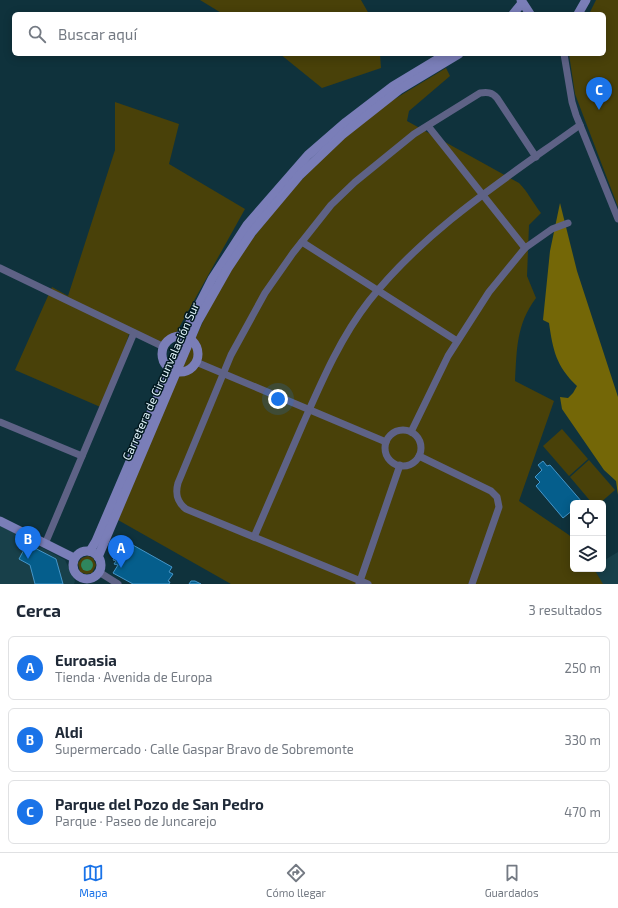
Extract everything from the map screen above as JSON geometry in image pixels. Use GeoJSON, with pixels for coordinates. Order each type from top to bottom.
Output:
{"type":"FeatureCollection","features":[{"type":"Feature","properties":{"kind":"street"},"geometry":{"type":"LineString","coordinates":[[579,12],[586,0]]}},
{"type":"Feature","properties":{"kind":"street"},"geometry":{"type":"LineString","coordinates":[[514,12],[522,2],[529,12]]}},
{"type":"Feature","properties":{"kind":"street","name":"Carretera de Circunvalación Sur"},"geometry":{"type":"LineString","coordinates":[[98,557],[186,338],[212,279],[244,231],[308,155],[368,104],[393,86],[443,56]]}},
{"type":"Feature","properties":{"kind":"street","name":"Carretera de Circunvalación Sur"},"geometry":{"type":"LineString","coordinates":[[186,338],[198,321],[232,262],[252,232],[299,176],[318,156],[399,90],[456,56]]}},
{"type":"Feature","properties":{"kind":"street"},"geometry":{"type":"LineString","coordinates":[[564,56],[572,102],[617,216]]}},
{"type":"Feature","properties":{"kind":"street"},"geometry":{"type":"LineString","coordinates":[[368,584],[186,509],[180,504],[177,498],[176,491],[178,483],[237,344],[265,293],[331,205],[355,182],[414,134],[480,93],[490,93],[497,98],[536,157]]}},
{"type":"Feature","properties":{"kind":"street"},"geometry":{"type":"LineString","coordinates":[[254,537],[309,409],[344,339],[378,290],[400,266],[448,220],[580,125]]}},
{"type":"Feature","properties":{"kind":"street"},"geometry":{"type":"LineString","coordinates":[[428,126],[525,248]]}},
{"type":"Feature","properties":{"kind":"street"},"geometry":{"type":"LineString","coordinates":[[411,432],[448,356],[489,292],[525,248],[552,229],[568,223]]}},
{"type":"Feature","properties":{"kind":"street"},"geometry":{"type":"LineString","coordinates":[[302,242],[457,341]]}},
{"type":"Feature","properties":{"kind":"street"},"geometry":{"type":"LineString","coordinates":[[0,268],[164,347]]}},
{"type":"Feature","properties":{"kind":"street"},"geometry":{"type":"LineString","coordinates":[[45,544],[134,333]]}},
{"type":"Feature","properties":{"kind":"street"},"geometry":{"type":"LineString","coordinates":[[186,338],[196,346],[196,362],[187,370],[173,370],[163,359],[164,347],[172,339],[186,338]]}},
{"type":"Feature","properties":{"kind":"street"},"geometry":{"type":"LineString","coordinates":[[196,362],[386,442]]}},
{"type":"Feature","properties":{"kind":"street","name":"Carretera de Circunvalación Sur"},"geometry":{"type":"LineString","coordinates":[[90,551],[96,541],[173,370]]}},
{"type":"Feature","properties":{"kind":"street"},"geometry":{"type":"LineString","coordinates":[[0,422],[82,456]]}},
{"type":"Feature","properties":{"kind":"street"},"geometry":{"type":"LineString","coordinates":[[399,431],[411,432],[418,439],[420,445],[418,456],[410,464],[400,465],[389,459],[385,448],[389,437],[399,431]]}},
{"type":"Feature","properties":{"kind":"street"},"geometry":{"type":"LineString","coordinates":[[418,456],[491,491],[498,497],[499,507],[472,584]]}},
{"type":"Feature","properties":{"kind":"street"},"geometry":{"type":"LineString","coordinates":[[360,582],[400,465]]}},
{"type":"Feature","properties":{"kind":"street"},"geometry":{"type":"LineString","coordinates":[[0,521],[74,558]]}},
{"type":"Feature","properties":{"kind":"street"},"geometry":{"type":"LineString","coordinates":[[90,551],[98,557],[101,564],[99,572],[89,582],[78,581],[73,571],[74,558],[81,552],[90,551]]}},
{"type":"Feature","properties":{"kind":"street"},"geometry":{"type":"LineString","coordinates":[[99,572],[118,584]]}},
{"type":"Feature","properties":{"kind":"shaded area"},"geometry":{"type":"Polygon","coordinates":[[[200,0],[361,0],[368,12],[220,12],[200,0]]]}},
{"type":"Feature","properties":{"kind":"shaded area"},"geometry":{"type":"Polygon","coordinates":[[[596,0],[618,0],[618,207],[575,94],[569,56],[606,56],[606,12],[590,12],[596,0]]]}},
{"type":"Feature","properties":{"kind":"shaded area"},"geometry":{"type":"Polygon","coordinates":[[[282,56],[380,56],[381,68],[322,88],[282,56]]]}},
{"type":"Feature","properties":{"kind":"shaded area"},"geometry":{"type":"Polygon","coordinates":[[[446,68],[450,76],[409,111],[407,121],[519,183],[541,213],[529,225],[527,276],[536,298],[529,308],[521,328],[517,348],[515,381],[554,401],[519,501],[570,536],[570,572],[596,572],[603,584],[231,584],[118,520],[190,349],[209,309],[242,252],[288,194],[335,145],[388,103],[446,68]]]}},
{"type":"Feature","properties":{"kind":"shaded area"},"geometry":{"type":"Polygon","coordinates":[[[115,102],[179,124],[169,164],[245,209],[166,351],[130,331],[105,409],[15,370],[52,287],[68,296],[115,150],[115,102]]]}},
{"type":"Feature","properties":{"kind":"shaded area"},"geometry":{"type":"Polygon","coordinates":[[[560,203],[577,271],[618,397],[618,495],[616,481],[604,470],[562,409],[560,397],[568,398],[577,386],[564,372],[554,350],[549,323],[543,320],[550,251],[560,203]]]}},
{"type":"Feature","properties":{"kind":"shaded area"},"geometry":{"type":"Polygon","coordinates":[[[562,429],[588,459],[569,476],[543,446],[562,429]]]}},
{"type":"Feature","properties":{"kind":"shaded area"},"geometry":{"type":"Polygon","coordinates":[[[589,460],[615,490],[603,500],[589,500],[570,477],[589,460]]]}},
{"type":"Feature","properties":{"kind":"shaded area"},"geometry":{"type":"Polygon","coordinates":[[[0,525],[65,560],[75,581],[74,584],[0,584],[0,525]]]}},
{"type":"Feature","properties":{"kind":"shaded area"},"geometry":{"type":"Polygon","coordinates":[[[618,552],[618,584],[602,584],[596,572],[606,572],[606,559],[618,552]]]}},
{"type":"Feature","properties":{"kind":"shaded area"},"geometry":{"type":"Polygon","coordinates":[[[88,556],[93,558],[96,565],[92,573],[86,574],[80,572],[78,563],[82,558],[88,556]]]}},
{"type":"Feature","properties":{"kind":"shaded area"},"geometry":{"type":"Polygon","coordinates":[[[85,559],[89,559],[93,565],[89,571],[85,571],[81,567],[81,563],[85,559]]]}},
{"type":"Feature","properties":{"kind":"building"},"geometry":{"type":"Polygon","coordinates":[[[543,461],[547,466],[550,465],[580,500],[570,500],[570,512],[563,518],[536,486],[540,482],[535,477],[542,470],[538,465],[543,461]]]}},
{"type":"Feature","properties":{"kind":"building"},"geometry":{"type":"Polygon","coordinates":[[[124,540],[172,567],[169,572],[173,574],[168,581],[170,582],[169,584],[133,584],[113,573],[118,565],[114,564],[116,561],[113,560],[124,540]]]}},
{"type":"Feature","properties":{"kind":"building"},"geometry":{"type":"Polygon","coordinates":[[[27,544],[56,559],[63,584],[35,584],[30,565],[19,559],[27,544]]]}},
{"type":"Feature","properties":{"kind":"building"},"geometry":{"type":"Polygon","coordinates":[[[191,581],[195,581],[201,584],[189,584],[191,581]]]}},
{"type":"Feature","properties":{"kind":"place","name":"Parque del Pozo de San Pedro"},"geometry":{"type":"Point","coordinates":[599,110]}},
{"type":"Feature","properties":{"kind":"place","name":"Aldi"},"geometry":{"type":"Point","coordinates":[28,559]}},
{"type":"Feature","properties":{"kind":"place","name":"Euroasia"},"geometry":{"type":"Point","coordinates":[121,568]}}]}
